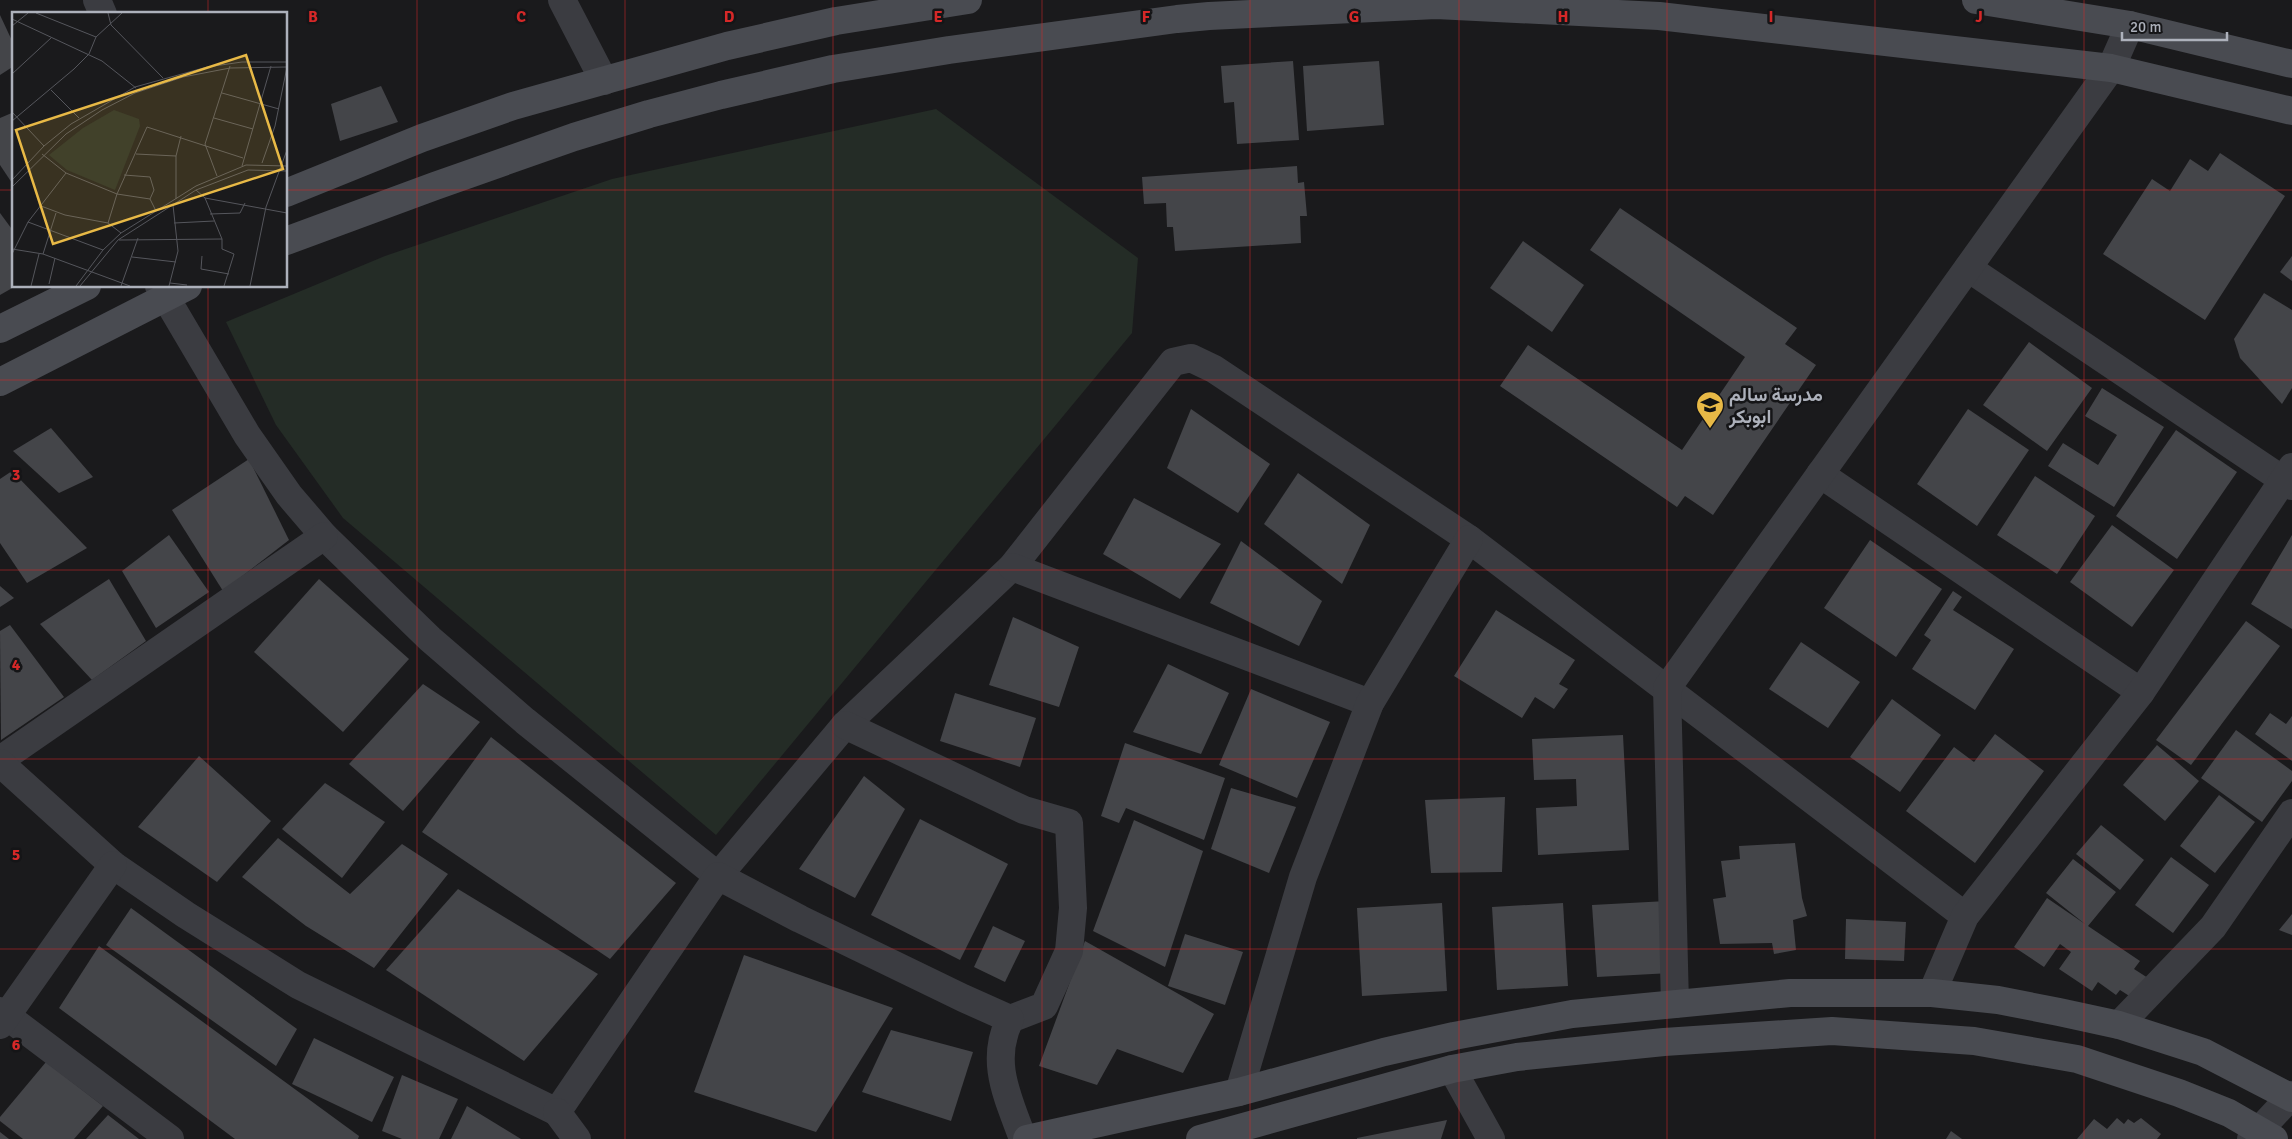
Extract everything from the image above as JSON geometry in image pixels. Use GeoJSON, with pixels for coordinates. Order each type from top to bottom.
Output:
{"type":"FeatureCollection","features":[{"type":"Feature","properties":{"kind":"street"},"geometry":{"type":"LineString","coordinates":[[97,0],[103,12]]}},
{"type":"Feature","properties":{"kind":"street"},"geometry":{"type":"LineString","coordinates":[[562,0],[604,82]]}},
{"type":"Feature","properties":{"kind":"street"},"geometry":{"type":"LineString","coordinates":[[288,192],[513,106],[604,82],[726,46],[836,21],[968,0]]}},
{"type":"Feature","properties":{"kind":"street"},"geometry":{"type":"LineString","coordinates":[[1976,0],[2130,25],[2292,64]]}},
{"type":"Feature","properties":{"kind":"street"},"geometry":{"type":"LineString","coordinates":[[288,240],[574,137],[649,114],[721,95],[833,70],[949,50],[1177,18],[1208,8],[1436,5],[1659,16],[2112,68],[2292,111]]}},
{"type":"Feature","properties":{"kind":"street"},"geometry":{"type":"LineString","coordinates":[[1675,1004],[1667,688],[2112,68],[2130,25]]}},
{"type":"Feature","properties":{"kind":"street"},"geometry":{"type":"LineString","coordinates":[[1932,993],[1965,916],[2141,692],[2289,478],[1968,268]]}},
{"type":"Feature","properties":{"kind":"street"},"geometry":{"type":"LineString","coordinates":[[0,329],[83,288]]}},
{"type":"Feature","properties":{"kind":"street"},"geometry":{"type":"LineString","coordinates":[[0,382],[161,292],[179,288]]}},
{"type":"Feature","properties":{"kind":"street"},"geometry":{"type":"LineString","coordinates":[[161,292],[247,435],[290,495],[324,536],[430,639],[526,720],[718,876],[800,919],[963,998],[1010,1018],[1044,1006],[1069,951],[1073,908],[1070,823],[1024,810],[844,725]]}},
{"type":"Feature","properties":{"kind":"street"},"geometry":{"type":"LineString","coordinates":[[557,1112],[718,876],[844,725],[1012,567],[1173,362],[1191,358],[1214,369],[1470,539],[1965,916]]}},
{"type":"Feature","properties":{"kind":"street"},"geometry":{"type":"LineString","coordinates":[[1820,474],[2141,692]]}},
{"type":"Feature","properties":{"kind":"street"},"geometry":{"type":"LineString","coordinates":[[324,536],[0,762],[113,865],[186,916],[298,985],[557,1112],[578,1139]]}},
{"type":"Feature","properties":{"kind":"street"},"geometry":{"type":"LineString","coordinates":[[1239,1092],[1303,877],[1370,703],[1470,539]]}},
{"type":"Feature","properties":{"kind":"street"},"geometry":{"type":"LineString","coordinates":[[1012,567],[1370,703]]}},
{"type":"Feature","properties":{"kind":"street"},"geometry":{"type":"LineString","coordinates":[[2119,1025],[2213,927],[2292,812]]}},
{"type":"Feature","properties":{"kind":"street"},"geometry":{"type":"LineString","coordinates":[[113,865],[2,1017],[170,1139]]}},
{"type":"Feature","properties":{"kind":"street"},"geometry":{"type":"LineString","coordinates":[[1027,1139],[1239,1092],[1384,1052],[1454,1036],[1572,1014],[1790,993],[1932,993],[1998,1000],[2119,1025],[2203,1052],[2291,1097],[2261,1136],[2229,1113],[2179,1093],[2078,1059],[1974,1041],[1832,1031],[1664,1042],[1517,1057],[1452,1069],[1200,1139]]}},
{"type":"Feature","properties":{"kind":"street"},"geometry":{"type":"LineString","coordinates":[[1010,1018],[1000,1048],[1000,1068],[1023,1139]]}},
{"type":"Feature","properties":{"kind":"street"},"geometry":{"type":"LineString","coordinates":[[1452,1069],[1491,1139]]}},
{"type":"Feature","properties":{"kind":"shaded area"},"geometry":{"type":"Polygon","coordinates":[[[936,109],[1138,258],[1132,333],[716,835],[343,518],[276,425],[226,322],[385,256],[612,179],[936,109]]]}},
{"type":"Feature","properties":{"kind":"building"},"geometry":{"type":"Polygon","coordinates":[[[0,15],[12,41],[12,67],[0,75],[0,15]]]}},
{"type":"Feature","properties":{"kind":"building"},"geometry":{"type":"Polygon","coordinates":[[[1293,61],[1299,140],[1237,144],[1234,102],[1224,103],[1221,66],[1293,61]]]}},
{"type":"Feature","properties":{"kind":"building"},"geometry":{"type":"Polygon","coordinates":[[[1379,61],[1384,125],[1307,131],[1303,66],[1379,61]]]}},
{"type":"Feature","properties":{"kind":"building"},"geometry":{"type":"Polygon","coordinates":[[[381,86],[398,122],[340,141],[331,104],[381,86]]]}},
{"type":"Feature","properties":{"kind":"building"},"geometry":{"type":"Polygon","coordinates":[[[12,113],[12,183],[0,165],[0,118],[12,113]]]}},
{"type":"Feature","properties":{"kind":"building"},"geometry":{"type":"Polygon","coordinates":[[[2220,153],[2285,196],[2205,320],[2103,254],[2152,179],[2170,191],[2190,159],[2208,171],[2220,153]]]}},
{"type":"Feature","properties":{"kind":"building"},"geometry":{"type":"Polygon","coordinates":[[[1297,166],[1298,183],[1304,182],[1307,216],[1300,216],[1301,243],[1175,251],[1173,227],[1167,227],[1166,203],[1144,204],[1142,177],[1297,166]]]}},
{"type":"Feature","properties":{"kind":"building"},"geometry":{"type":"Polygon","coordinates":[[[1620,208],[1797,328],[1785,344],[1816,365],[1713,515],[1685,496],[1677,507],[1500,386],[1528,345],[1682,450],[1745,357],[1590,250],[1620,208]]]}},
{"type":"Feature","properties":{"kind":"building"},"geometry":{"type":"Polygon","coordinates":[[[0,213],[12,229],[12,288],[0,295],[0,213]]]}},
{"type":"Feature","properties":{"kind":"building"},"geometry":{"type":"Polygon","coordinates":[[[1523,241],[1584,285],[1552,332],[1490,288],[1523,241]]]}},
{"type":"Feature","properties":{"kind":"building"},"geometry":{"type":"Polygon","coordinates":[[[2292,256],[2292,281],[2280,272],[2292,256]]]}},
{"type":"Feature","properties":{"kind":"building"},"geometry":{"type":"Polygon","coordinates":[[[2264,293],[2292,310],[2292,388],[2282,404],[2240,358],[2234,339],[2264,293]]]}},
{"type":"Feature","properties":{"kind":"building"},"geometry":{"type":"Polygon","coordinates":[[[2029,342],[2092,388],[2047,451],[1983,405],[2029,342]]]}},
{"type":"Feature","properties":{"kind":"building"},"geometry":{"type":"Polygon","coordinates":[[[2102,388],[2164,427],[2114,507],[2048,466],[2063,443],[2098,465],[2117,435],[2085,416],[2102,388]]]}},
{"type":"Feature","properties":{"kind":"building"},"geometry":{"type":"Polygon","coordinates":[[[1191,409],[1270,464],[1238,513],[1167,468],[1191,409]]]}},
{"type":"Feature","properties":{"kind":"building"},"geometry":{"type":"Polygon","coordinates":[[[1968,409],[2029,450],[1977,526],[1917,484],[1968,409]]]}},
{"type":"Feature","properties":{"kind":"building"},"geometry":{"type":"Polygon","coordinates":[[[51,428],[93,477],[59,493],[13,451],[51,428]]]}},
{"type":"Feature","properties":{"kind":"building"},"geometry":{"type":"Polygon","coordinates":[[[2176,430],[2237,472],[2177,559],[2116,516],[2176,430]]]}},
{"type":"Feature","properties":{"kind":"building"},"geometry":{"type":"Polygon","coordinates":[[[249,459],[289,540],[223,591],[172,510],[249,459]]]}},
{"type":"Feature","properties":{"kind":"building"},"geometry":{"type":"Polygon","coordinates":[[[12,471],[87,548],[27,583],[0,543],[0,479],[12,471]]]}},
{"type":"Feature","properties":{"kind":"building"},"geometry":{"type":"Polygon","coordinates":[[[1298,473],[1370,525],[1342,584],[1264,524],[1298,473]]]}},
{"type":"Feature","properties":{"kind":"building"},"geometry":{"type":"Polygon","coordinates":[[[2035,476],[2095,516],[2057,574],[1997,535],[2035,476]]]}},
{"type":"Feature","properties":{"kind":"building"},"geometry":{"type":"Polygon","coordinates":[[[1134,498],[1221,544],[1180,599],[1103,554],[1134,498]]]}},
{"type":"Feature","properties":{"kind":"building"},"geometry":{"type":"Polygon","coordinates":[[[2112,525],[2174,570],[2132,627],[2070,582],[2112,525]]]}},
{"type":"Feature","properties":{"kind":"building"},"geometry":{"type":"Polygon","coordinates":[[[169,535],[209,592],[156,628],[122,571],[169,535]]]}},
{"type":"Feature","properties":{"kind":"building"},"geometry":{"type":"Polygon","coordinates":[[[2292,535],[2292,629],[2251,604],[2292,535]]]}},
{"type":"Feature","properties":{"kind":"building"},"geometry":{"type":"Polygon","coordinates":[[[1870,540],[1942,589],[1896,657],[1824,608],[1870,540]]]}},
{"type":"Feature","properties":{"kind":"building"},"geometry":{"type":"Polygon","coordinates":[[[1241,541],[1322,601],[1299,646],[1210,603],[1241,541]]]}},
{"type":"Feature","properties":{"kind":"building"},"geometry":{"type":"Polygon","coordinates":[[[109,579],[146,641],[92,680],[40,624],[109,579]]]}},
{"type":"Feature","properties":{"kind":"building"},"geometry":{"type":"Polygon","coordinates":[[[319,579],[409,659],[343,732],[254,652],[319,579]]]}},
{"type":"Feature","properties":{"kind":"building"},"geometry":{"type":"Polygon","coordinates":[[[0,586],[14,598],[0,607],[0,586]]]}},
{"type":"Feature","properties":{"kind":"building"},"geometry":{"type":"Polygon","coordinates":[[[1953,591],[1962,597],[1953,610],[2014,649],[1975,710],[1912,669],[1931,640],[1924,635],[1953,591]]]}},
{"type":"Feature","properties":{"kind":"building"},"geometry":{"type":"Polygon","coordinates":[[[1496,610],[1575,660],[1559,684],[1568,689],[1554,709],[1535,697],[1522,718],[1454,676],[1496,610]]]}},
{"type":"Feature","properties":{"kind":"building"},"geometry":{"type":"Polygon","coordinates":[[[1013,617],[1079,647],[1059,707],[989,685],[1013,617]]]}},
{"type":"Feature","properties":{"kind":"building"},"geometry":{"type":"Polygon","coordinates":[[[2246,621],[2280,646],[2191,765],[2156,740],[2246,621]]]}},
{"type":"Feature","properties":{"kind":"building"},"geometry":{"type":"Polygon","coordinates":[[[10,625],[64,697],[1,740],[0,631],[10,625]]]}},
{"type":"Feature","properties":{"kind":"building"},"geometry":{"type":"Polygon","coordinates":[[[1801,642],[1860,682],[1828,728],[1769,689],[1801,642]]]}},
{"type":"Feature","properties":{"kind":"building"},"geometry":{"type":"Polygon","coordinates":[[[1168,664],[1229,693],[1201,754],[1133,732],[1168,664]]]}},
{"type":"Feature","properties":{"kind":"building"},"geometry":{"type":"Polygon","coordinates":[[[423,684],[480,722],[403,811],[349,764],[423,684]]]}},
{"type":"Feature","properties":{"kind":"building"},"geometry":{"type":"Polygon","coordinates":[[[1251,689],[1330,722],[1297,798],[1219,765],[1251,689]]]}},
{"type":"Feature","properties":{"kind":"building"},"geometry":{"type":"Polygon","coordinates":[[[955,693],[1036,718],[1020,767],[940,741],[955,693]]]}},
{"type":"Feature","properties":{"kind":"building"},"geometry":{"type":"Polygon","coordinates":[[[1892,699],[1941,735],[1900,792],[1850,757],[1892,699]]]}},
{"type":"Feature","properties":{"kind":"building"},"geometry":{"type":"Polygon","coordinates":[[[2270,713],[2286,724],[2292,716],[2292,761],[2255,734],[2270,713]]]}},
{"type":"Feature","properties":{"kind":"building"},"geometry":{"type":"Polygon","coordinates":[[[2236,730],[2292,771],[2292,781],[2262,822],[2201,778],[2236,730]]]}},
{"type":"Feature","properties":{"kind":"building"},"geometry":{"type":"Polygon","coordinates":[[[1995,734],[2044,771],[1975,863],[1906,811],[1954,747],[1974,762],[1995,734]]]}},
{"type":"Feature","properties":{"kind":"building"},"geometry":{"type":"Polygon","coordinates":[[[1623,735],[1629,850],[1538,855],[1536,808],[1577,806],[1576,779],[1534,780],[1532,739],[1623,735]]]}},
{"type":"Feature","properties":{"kind":"building"},"geometry":{"type":"Polygon","coordinates":[[[491,737],[676,883],[610,959],[422,832],[491,737]]]}},
{"type":"Feature","properties":{"kind":"building"},"geometry":{"type":"Polygon","coordinates":[[[1125,743],[1225,778],[1204,840],[1126,808],[1119,823],[1101,816],[1125,743]]]}},
{"type":"Feature","properties":{"kind":"building"},"geometry":{"type":"Polygon","coordinates":[[[2157,745],[2199,781],[2165,821],[2123,785],[2157,745]]]}},
{"type":"Feature","properties":{"kind":"building"},"geometry":{"type":"Polygon","coordinates":[[[199,756],[271,821],[217,882],[138,827],[199,756]]]}},
{"type":"Feature","properties":{"kind":"building"},"geometry":{"type":"Polygon","coordinates":[[[864,776],[905,809],[855,898],[799,869],[864,776]]]}},
{"type":"Feature","properties":{"kind":"building"},"geometry":{"type":"Polygon","coordinates":[[[325,783],[385,822],[342,878],[282,829],[325,783]]]}},
{"type":"Feature","properties":{"kind":"building"},"geometry":{"type":"Polygon","coordinates":[[[1231,788],[1296,807],[1269,873],[1211,849],[1231,788]]]}},
{"type":"Feature","properties":{"kind":"building"},"geometry":{"type":"Polygon","coordinates":[[[2219,795],[2255,822],[2215,873],[2180,846],[2219,795]]]}},
{"type":"Feature","properties":{"kind":"building"},"geometry":{"type":"Polygon","coordinates":[[[1505,797],[1502,872],[1431,873],[1425,800],[1505,797]]]}},
{"type":"Feature","properties":{"kind":"building"},"geometry":{"type":"Polygon","coordinates":[[[920,819],[1008,864],[960,960],[871,915],[920,819]]]}},
{"type":"Feature","properties":{"kind":"building"},"geometry":{"type":"Polygon","coordinates":[[[1134,820],[1203,851],[1165,967],[1093,931],[1134,820]]]}},
{"type":"Feature","properties":{"kind":"building"},"geometry":{"type":"Polygon","coordinates":[[[2101,825],[2144,860],[2120,890],[2076,854],[2101,825]]]}},
{"type":"Feature","properties":{"kind":"building"},"geometry":{"type":"Polygon","coordinates":[[[278,838],[350,894],[402,844],[448,874],[374,968],[306,926],[242,877],[278,838]]]}},
{"type":"Feature","properties":{"kind":"building"},"geometry":{"type":"Polygon","coordinates":[[[1795,843],[1802,898],[1807,916],[1793,920],[1796,950],[1774,954],[1772,943],[1720,944],[1713,899],[1726,897],[1721,861],[1740,859],[1739,846],[1795,843]]]}},
{"type":"Feature","properties":{"kind":"building"},"geometry":{"type":"Polygon","coordinates":[[[2171,857],[2209,885],[2173,933],[2135,905],[2171,857]]]}},
{"type":"Feature","properties":{"kind":"building"},"geometry":{"type":"Polygon","coordinates":[[[2073,859],[2116,892],[2088,926],[2140,961],[2134,969],[2148,978],[2134,999],[2120,990],[2116,995],[2098,982],[2092,991],[2059,969],[2071,952],[2060,944],[2044,967],[2014,947],[2047,898],[2085,924],[2046,893],[2073,859]]]}},
{"type":"Feature","properties":{"kind":"building"},"geometry":{"type":"Polygon","coordinates":[[[458,889],[598,974],[524,1061],[386,970],[458,889]]]}},
{"type":"Feature","properties":{"kind":"building"},"geometry":{"type":"Polygon","coordinates":[[[1667,901],[1671,973],[1597,977],[1592,905],[1667,901]]]}},
{"type":"Feature","properties":{"kind":"building"},"geometry":{"type":"Polygon","coordinates":[[[1442,903],[1447,991],[1362,996],[1357,908],[1442,903]]]}},
{"type":"Feature","properties":{"kind":"building"},"geometry":{"type":"Polygon","coordinates":[[[1563,903],[1568,986],[1497,990],[1492,907],[1563,903]]]}},
{"type":"Feature","properties":{"kind":"building"},"geometry":{"type":"Polygon","coordinates":[[[131,908],[297,1029],[276,1066],[106,945],[131,908]]]}},
{"type":"Feature","properties":{"kind":"building"},"geometry":{"type":"Polygon","coordinates":[[[2292,914],[2292,935],[2279,930],[2292,914]]]}},
{"type":"Feature","properties":{"kind":"building"},"geometry":{"type":"Polygon","coordinates":[[[1846,919],[1906,922],[1904,961],[1845,959],[1846,919]]]}},
{"type":"Feature","properties":{"kind":"building"},"geometry":{"type":"Polygon","coordinates":[[[993,926],[1025,941],[1005,982],[974,967],[993,926]]]}},
{"type":"Feature","properties":{"kind":"building"},"geometry":{"type":"Polygon","coordinates":[[[1185,934],[1243,952],[1225,1005],[1168,986],[1185,934]]]}},
{"type":"Feature","properties":{"kind":"building"},"geometry":{"type":"Polygon","coordinates":[[[1085,941],[1214,1014],[1183,1073],[1117,1049],[1097,1085],[1039,1066],[1085,941]]]}},
{"type":"Feature","properties":{"kind":"building"},"geometry":{"type":"Polygon","coordinates":[[[99,946],[359,1136],[358,1139],[235,1139],[59,1008],[99,946]]]}},
{"type":"Feature","properties":{"kind":"building"},"geometry":{"type":"Polygon","coordinates":[[[744,955],[893,1008],[816,1132],[694,1092],[744,955]]]}},
{"type":"Feature","properties":{"kind":"building"},"geometry":{"type":"Polygon","coordinates":[[[891,1030],[973,1052],[951,1121],[862,1092],[891,1030]]]}},
{"type":"Feature","properties":{"kind":"building"},"geometry":{"type":"Polygon","coordinates":[[[314,1038],[394,1077],[372,1122],[292,1084],[314,1038]]]}},
{"type":"Feature","properties":{"kind":"building"},"geometry":{"type":"Polygon","coordinates":[[[46,1062],[103,1106],[74,1139],[23,1139],[0,1121],[0,1117],[46,1062]]]}},
{"type":"Feature","properties":{"kind":"building"},"geometry":{"type":"Polygon","coordinates":[[[402,1075],[458,1099],[439,1139],[402,1139],[382,1131],[402,1075]]]}},
{"type":"Feature","properties":{"kind":"building"},"geometry":{"type":"Polygon","coordinates":[[[467,1106],[521,1139],[451,1139],[467,1106]]]}},
{"type":"Feature","properties":{"kind":"building"},"geometry":{"type":"Polygon","coordinates":[[[108,1115],[139,1139],[86,1139],[108,1115]]]}},
{"type":"Feature","properties":{"kind":"building"},"geometry":{"type":"Polygon","coordinates":[[[2117,1118],[2124,1124],[2128,1119],[2134,1123],[2141,1118],[2161,1134],[2157,1139],[2077,1139],[2094,1119],[2107,1129],[2117,1118]]]}},
{"type":"Feature","properties":{"kind":"building"},"geometry":{"type":"Polygon","coordinates":[[[1447,1120],[1441,1139],[1357,1139],[1357,1138],[1447,1120]]]}},
{"type":"Feature","properties":{"kind":"building"},"geometry":{"type":"Polygon","coordinates":[[[1951,1131],[1962,1139],[1946,1139],[1951,1131]]]}},
{"type":"Feature","properties":{"kind":"building"},"geometry":{"type":"Polygon","coordinates":[[[0,1132],[9,1139],[0,1139],[0,1132]]]}},
{"type":"Feature","properties":{"kind":"place","name":"مدرسة سالم ابوبكر"},"geometry":{"type":"Point","coordinates":[1710,429]}}]}
